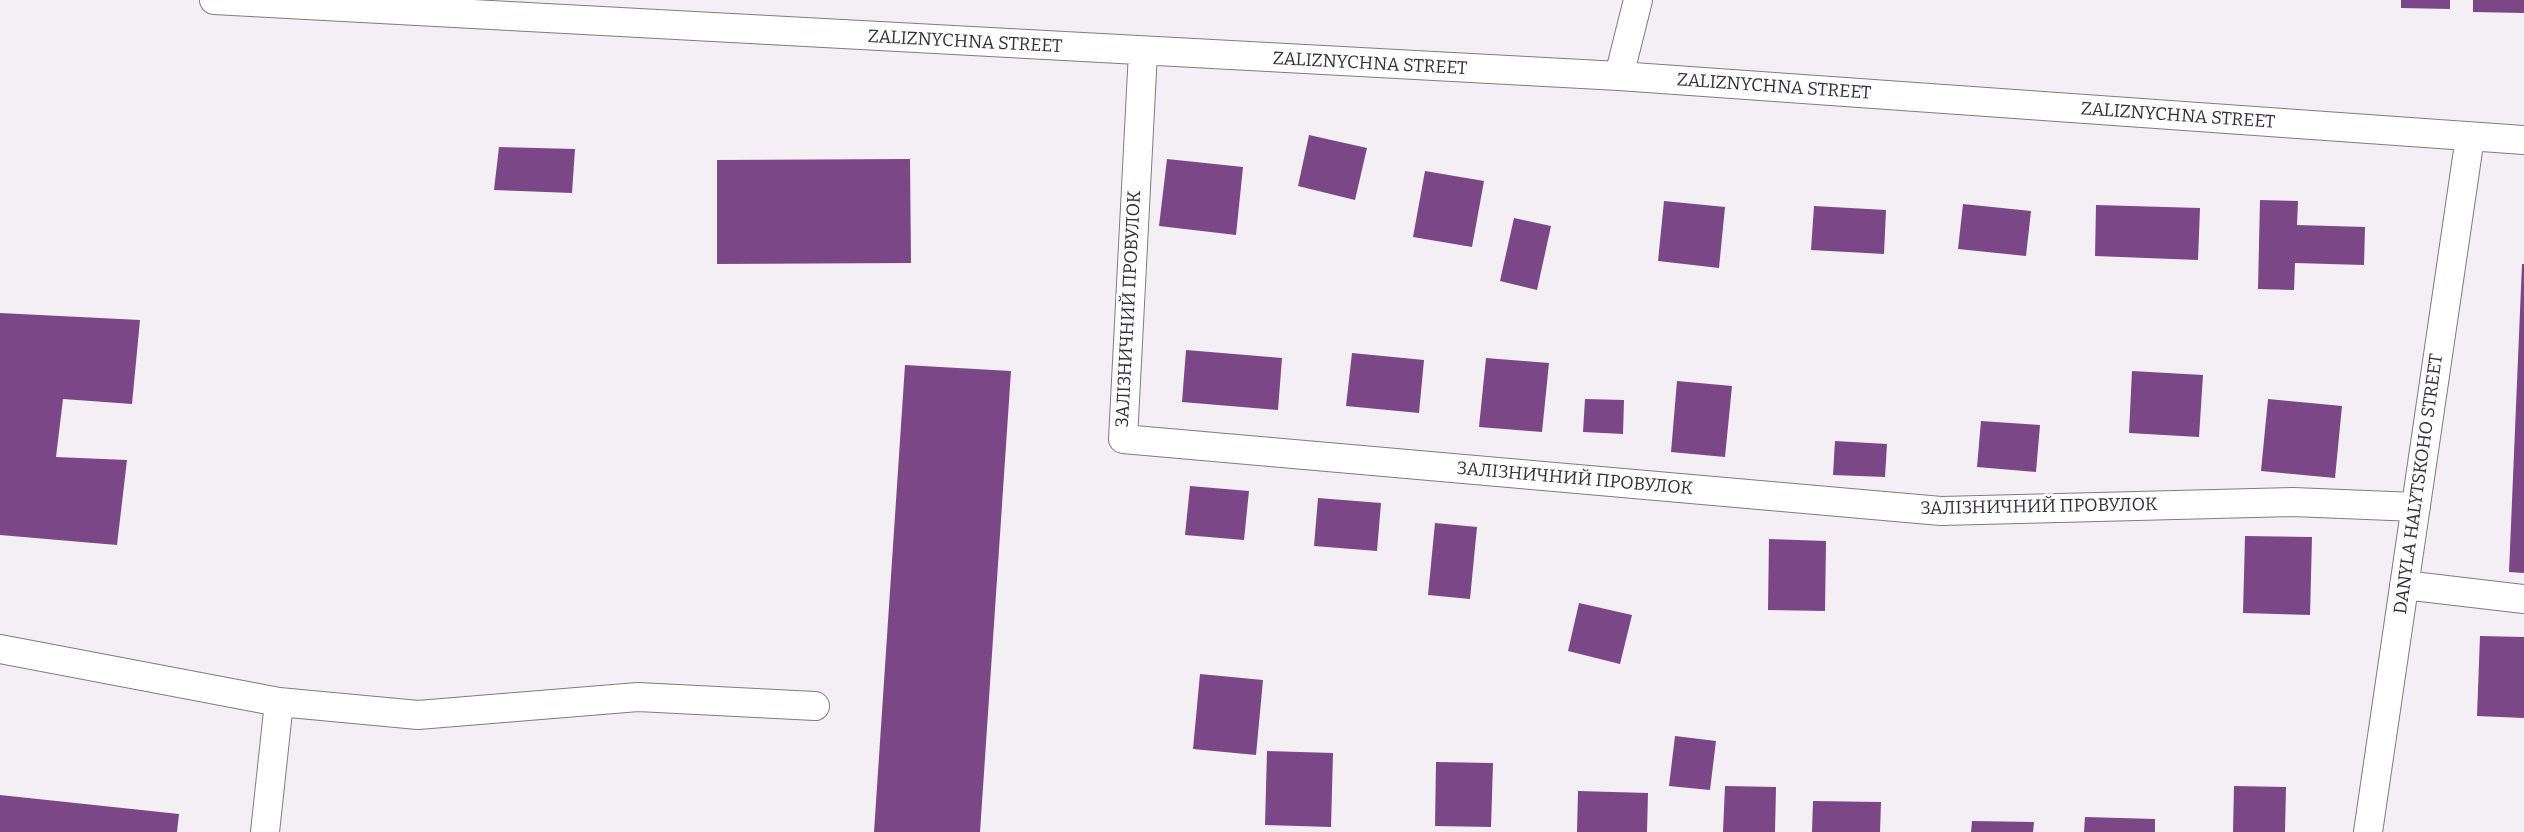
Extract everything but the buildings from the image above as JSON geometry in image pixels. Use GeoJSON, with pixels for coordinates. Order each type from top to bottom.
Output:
{"type":"FeatureCollection","features":[{"type":"Feature","properties":{"kind":"street","name":"ZALIZNYCHNA STREET"},"geometry":{"type":"LineString","coordinates":[[214,0],[1143,52],[1619,76],[2524,140]]}},
{"type":"Feature","properties":{"kind":"street"},"geometry":{"type":"LineString","coordinates":[[1619,76],[1638,0]]}},
{"type":"Feature","properties":{"kind":"street","name":"ЗАЛІЗНИЧНИЙ ПРОВУЛОК"},"geometry":{"type":"LineString","coordinates":[[1143,52],[1122,439],[1941,511],[2293,502],[2416,507]]}},
{"type":"Feature","properties":{"kind":"street","name":"DANYLA HALYTSKOHO STREET"},"geometry":{"type":"LineString","coordinates":[[2368,832],[2470,137]]}},
{"type":"Feature","properties":{"kind":"street"},"geometry":{"type":"LineString","coordinates":[[2404,584],[2524,599]]}},
{"type":"Feature","properties":{"kind":"street"},"geometry":{"type":"LineString","coordinates":[[0,649],[279,702],[418,714],[638,697],[815,706]]}},
{"type":"Feature","properties":{"kind":"street"},"geometry":{"type":"LineString","coordinates":[[265,832],[279,702]]}}]}
